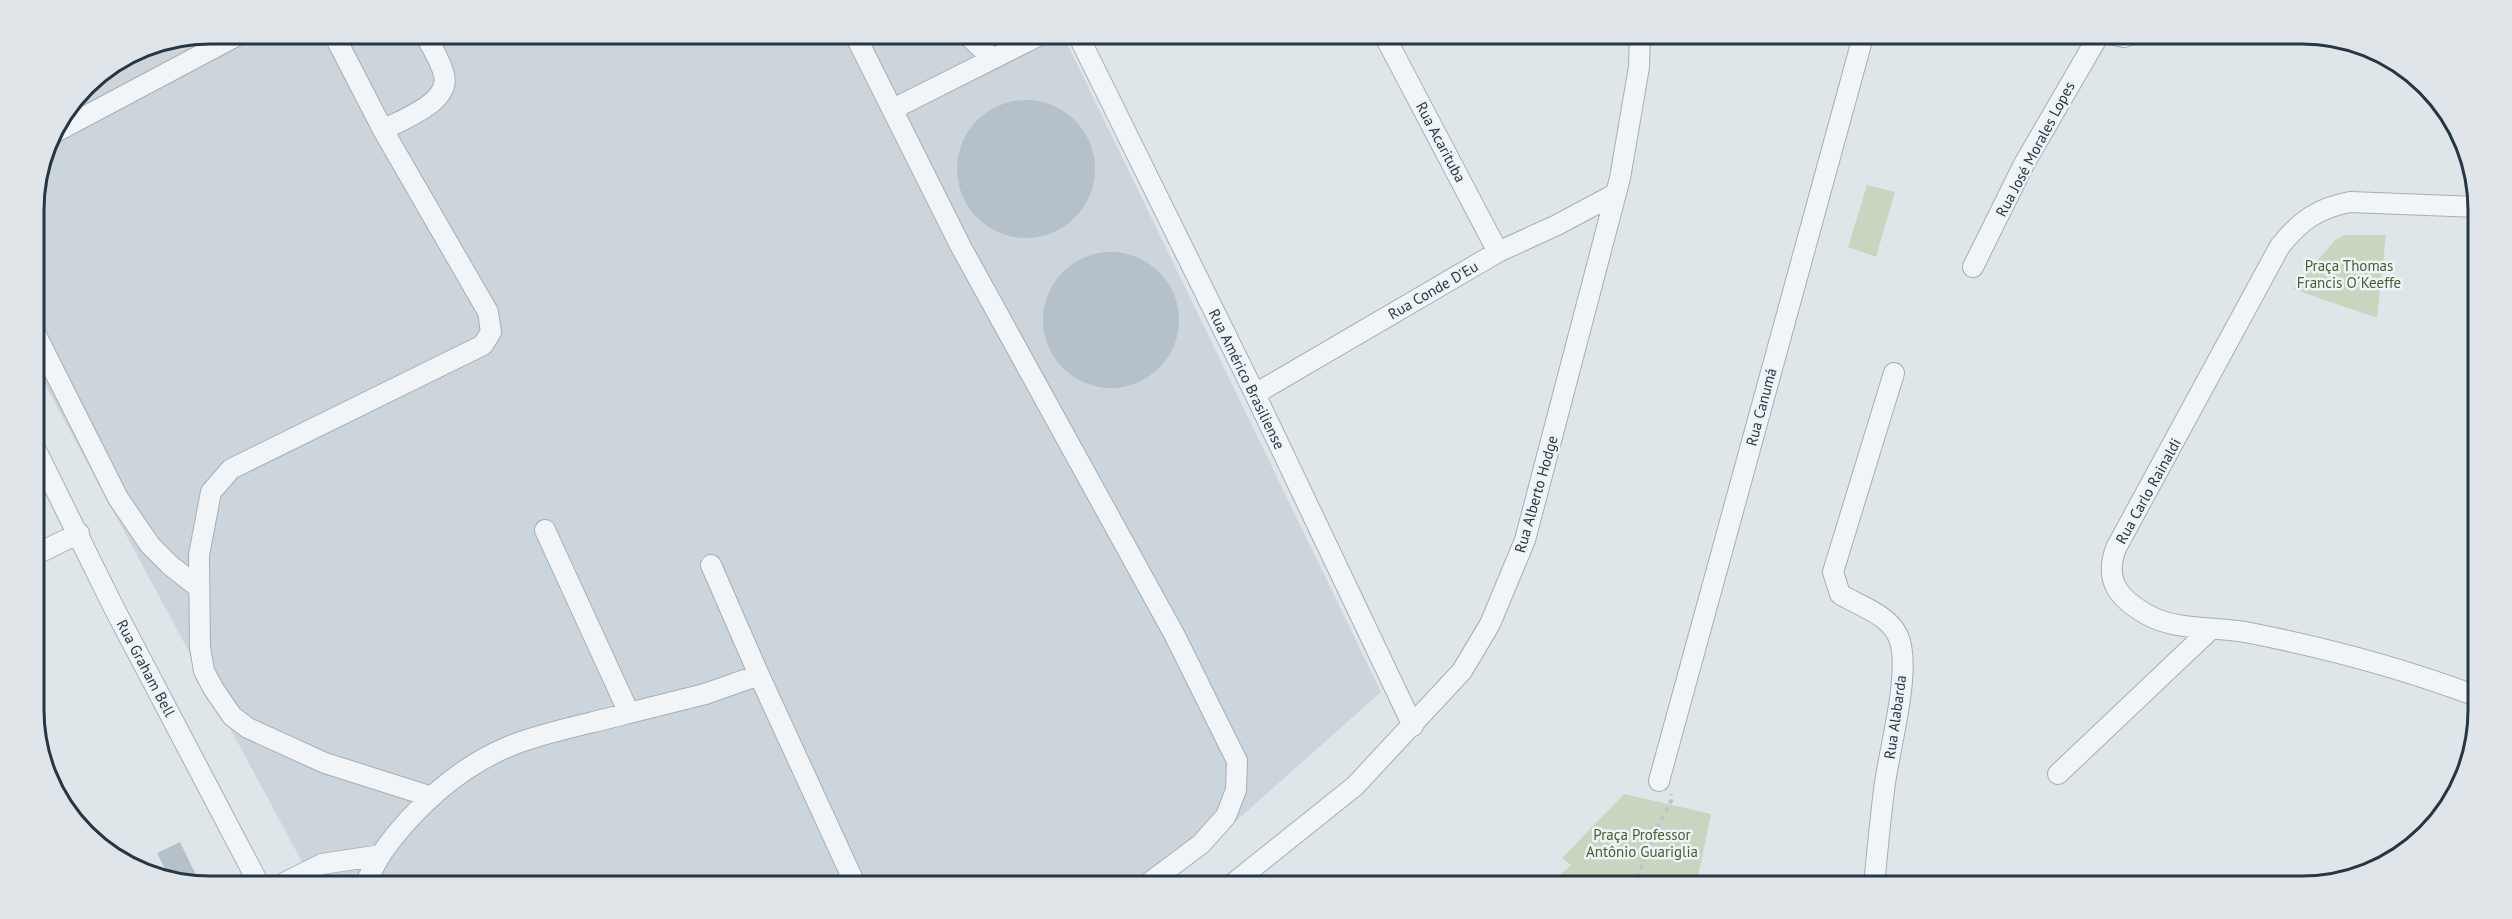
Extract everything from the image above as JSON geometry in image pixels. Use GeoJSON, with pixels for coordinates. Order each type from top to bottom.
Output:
{"type":"FeatureCollection","features":[{"type":"Feature","properties":{"kind":"street"},"geometry":{"type":"LineString","coordinates":[[66,127],[221,44]]}},
{"type":"Feature","properties":{"kind":"street"},"geometry":{"type":"LineString","coordinates":[[339,44],[384,130],[488,312],[491,332],[483,345],[231,469],[215,486],[207,507],[200,555],[198,587],[200,647],[204,671],[213,688],[240,723],[325,763],[432,797]]}},
{"type":"Feature","properties":{"kind":"street"},"geometry":{"type":"LineString","coordinates":[[384,130],[436,99],[443,92],[444,73],[430,44]]}},
{"type":"Feature","properties":{"kind":"street"},"geometry":{"type":"LineString","coordinates":[[860,44],[961,247],[1174,634],[1237,760],[1236,790],[1226,816],[1201,844],[1159,876]]}},
{"type":"Feature","properties":{"kind":"street"},"geometry":{"type":"LineString","coordinates":[[977,44],[993,59]]}},
{"type":"Feature","properties":{"kind":"street"},"geometry":{"type":"LineString","coordinates":[[893,109],[1022,44]]}},
{"type":"Feature","properties":{"kind":"street","name":"Rua Américo Brasiliense"},"geometry":{"type":"LineString","coordinates":[[1082,44],[1255,393],[1413,726]]}},
{"type":"Feature","properties":{"kind":"street","name":"Rua Acarituba"},"geometry":{"type":"LineString","coordinates":[[1389,44],[1498,252]]}},
{"type":"Feature","properties":{"kind":"street","name":"Rua Alberto Hodge"},"geometry":{"type":"LineString","coordinates":[[1243,876],[1355,786],[1462,671],[1490,624],[1525,540],[1615,194],[1632,111],[1639,44]]}},
{"type":"Feature","properties":{"kind":"street","name":"Rua Canumá"},"geometry":{"type":"LineString","coordinates":[[1659,781],[1861,44]]}},
{"type":"Feature","properties":{"kind":"street","name":"Rua José Morales Lopes"},"geometry":{"type":"LineString","coordinates":[[1972,267],[2024,164],[2095,44]]}},
{"type":"Feature","properties":{"kind":"street","name":"Rua Conde D'Eu"},"geometry":{"type":"LineString","coordinates":[[1255,393],[1498,252],[1557,225],[1615,194]]}},
{"type":"Feature","properties":{"kind":"street","name":"Rua Carlo Rainaldi"},"geometry":{"type":"LineString","coordinates":[[2468,207],[2350,202],[2329,206],[2310,214],[2296,226],[2280,246],[2112,560],[2110,573],[2128,603],[2148,615],[2170,623],[2243,631],[2329,650],[2468,694]]}},
{"type":"Feature","properties":{"kind":"street"},"geometry":{"type":"LineString","coordinates":[[44,351],[118,498],[150,545],[171,566],[198,587]]}},
{"type":"Feature","properties":{"kind":"street","name":"Rua Alabarda"},"geometry":{"type":"LineString","coordinates":[[1875,875],[1884,789],[1903,657],[1898,636],[1893,629],[1876,613],[1840,594],[1833,572],[1894,373]]}},
{"type":"Feature","properties":{"kind":"street","name":"Rua Graham Bell"},"geometry":{"type":"LineString","coordinates":[[44,465],[114,608],[255,876]]}},
{"type":"Feature","properties":{"kind":"street"},"geometry":{"type":"LineString","coordinates":[[545,530],[629,713]]}},
{"type":"Feature","properties":{"kind":"street"},"geometry":{"type":"LineString","coordinates":[[44,550],[79,533]]}},
{"type":"Feature","properties":{"kind":"street"},"geometry":{"type":"LineString","coordinates":[[711,565],[850,876]]}},
{"type":"Feature","properties":{"kind":"street"},"geometry":{"type":"LineString","coordinates":[[2058,774],[2211,629]]}},
{"type":"Feature","properties":{"kind":"street"},"geometry":{"type":"LineString","coordinates":[[369,876],[381,855],[432,797],[458,775],[510,746],[705,694],[759,675]]}},
{"type":"Feature","properties":{"kind":"street"},"geometry":{"type":"LineString","coordinates":[[298,876],[322,864],[381,855]]}},
{"type":"Feature","properties":{"kind":"path"},"geometry":{"type":"LineString","coordinates":[[1638,875],[1656,830],[1672,799]]}},
{"type":"Feature","properties":{"kind":"shaded area"},"geometry":{"type":"Polygon","coordinates":[[[199,44],[1067,44],[1381,692],[1175,876],[310,876],[44,383],[45,188],[56,146],[85,100],[117,72],[146,56],[167,49],[199,44]]]}},
{"type":"Feature","properties":{"kind":"green space"},"geometry":{"type":"Polygon","coordinates":[[[1867,185],[1895,192],[1876,257],[1848,247],[1867,185]]]}},
{"type":"Feature","properties":{"kind":"green space","name":"Praça Thomas Francis O´Keeffe"},"geometry":{"type":"Polygon","coordinates":[[[2345,235],[2386,235],[2377,318],[2293,289],[2335,240],[2345,235]]]}},
{"type":"Feature","properties":{"kind":"green space","name":"Praça Professor Antônio Guariglia"},"geometry":{"type":"Polygon","coordinates":[[[1624,794],[1711,814],[1698,875],[1559,875],[1571,865],[1562,858],[1624,794]]]}},
{"type":"Feature","properties":{"kind":"building"},"geometry":{"type":"Polygon","coordinates":[[[1026,100],[1052,106],[1075,120],[1089,143],[1095,169],[1089,195],[1075,218],[1052,232],[1026,238],[1000,232],[977,218],[963,195],[957,169],[963,143],[977,120],[1000,106],[1026,100]]]}},
{"type":"Feature","properties":{"kind":"building"},"geometry":{"type":"Polygon","coordinates":[[[1111,252],[1137,257],[1159,272],[1174,294],[1179,320],[1174,346],[1159,368],[1137,383],[1111,388],[1085,383],[1063,368],[1048,346],[1043,320],[1048,294],[1063,272],[1085,257],[1111,252]]]}},
{"type":"Feature","properties":{"kind":"building"},"geometry":{"type":"Polygon","coordinates":[[[180,842],[196,875],[165,870],[157,853],[180,842]]]}}]}
